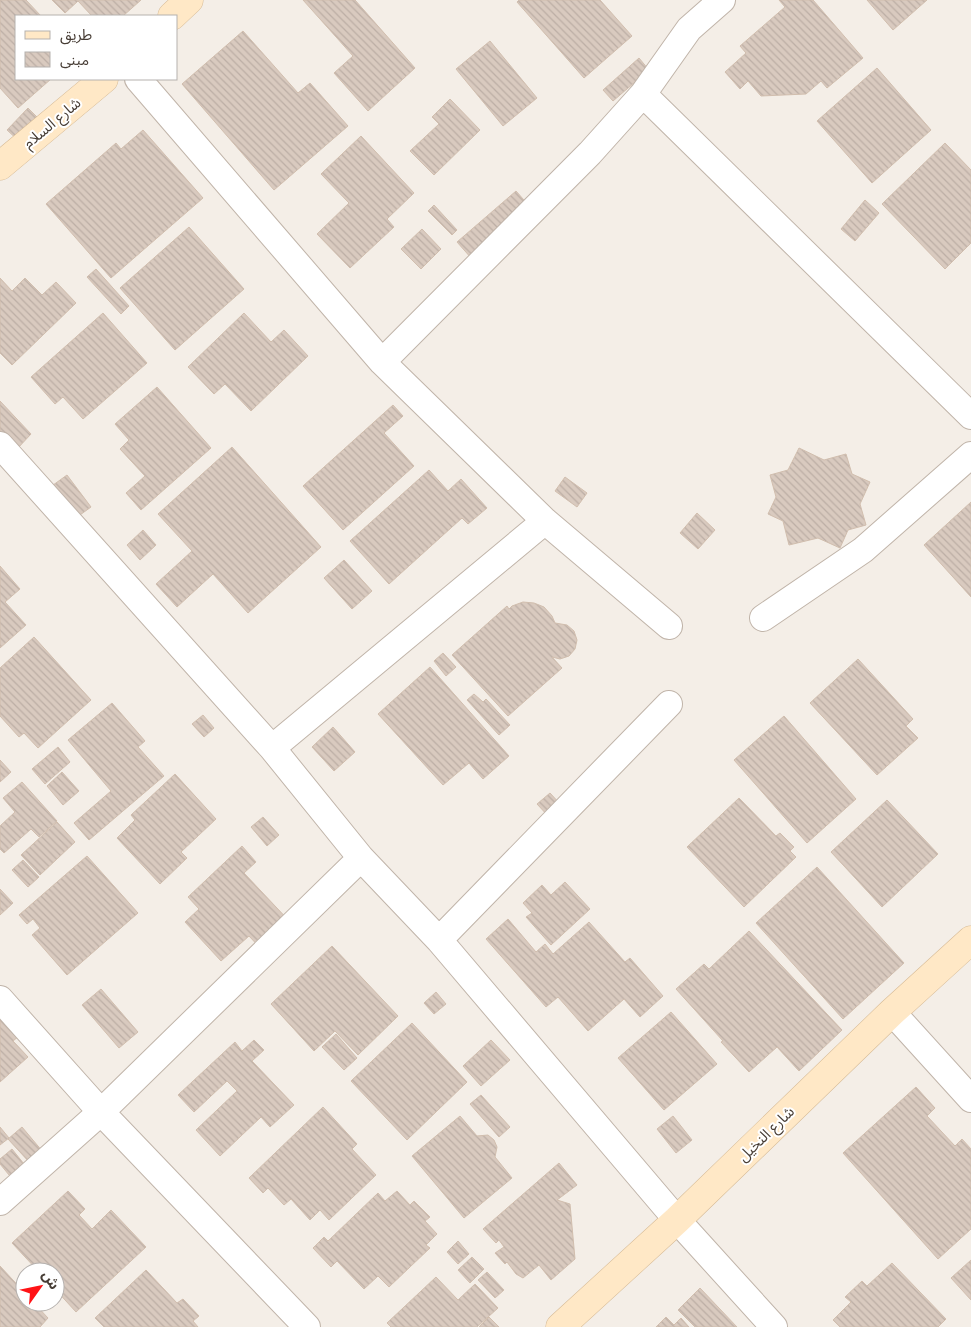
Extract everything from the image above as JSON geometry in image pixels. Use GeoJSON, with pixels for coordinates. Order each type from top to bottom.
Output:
{"type":"FeatureCollection","features":[{"type":"Feature","properties":{"kind":"street"},"geometry":{"type":"LineString","coordinates":[[173,15],[189,0]]}},
{"type":"Feature","properties":{"kind":"street"},"geometry":{"type":"LineString","coordinates":[[382,362],[590,153],[643,94],[689,28],[722,0]]}},
{"type":"Feature","properties":{"kind":"street","name":"شارع السلام"},"geometry":{"type":"LineString","coordinates":[[0,166],[103,80]]}},
{"type":"Feature","properties":{"kind":"street"},"geometry":{"type":"LineString","coordinates":[[139,80],[382,362],[545,521],[669,626]]}},
{"type":"Feature","properties":{"kind":"street"},"geometry":{"type":"LineString","coordinates":[[643,94],[971,416]]}},
{"type":"Feature","properties":{"kind":"street"},"geometry":{"type":"LineString","coordinates":[[0,445],[272,748],[361,858],[439,940],[677,1220],[774,1327]]}},
{"type":"Feature","properties":{"kind":"street"},"geometry":{"type":"LineString","coordinates":[[763,618],[864,550],[971,455]]}},
{"type":"Feature","properties":{"kind":"street"},"geometry":{"type":"LineString","coordinates":[[272,748],[545,521]]}},
{"type":"Feature","properties":{"kind":"street"},"geometry":{"type":"LineString","coordinates":[[439,940],[669,704]]}},
{"type":"Feature","properties":{"kind":"street"},"geometry":{"type":"LineString","coordinates":[[0,1202],[101,1112],[361,858]]}},
{"type":"Feature","properties":{"kind":"street","name":"شارع النخيل"},"geometry":{"type":"LineString","coordinates":[[560,1327],[677,1220],[892,1012],[971,940]]}},
{"type":"Feature","properties":{"kind":"street"},"geometry":{"type":"LineString","coordinates":[[0,999],[101,1112],[307,1327]]}},
{"type":"Feature","properties":{"kind":"street"},"geometry":{"type":"LineString","coordinates":[[892,1012],[971,1099]]}},
{"type":"Feature","properties":{"kind":"building"},"geometry":{"type":"Polygon","coordinates":[[[0,0],[26,0],[40,15],[15,15],[15,80],[50,80],[18,108],[0,88],[0,0]]]}},
{"type":"Feature","properties":{"kind":"building"},"geometry":{"type":"Polygon","coordinates":[[[52,0],[141,0],[124,15],[91,15],[78,1],[65,13],[52,0]]]}},
{"type":"Feature","properties":{"kind":"building"},"geometry":{"type":"Polygon","coordinates":[[[303,0],[355,0],[415,68],[368,111],[334,73],[353,56],[303,0]]]}},
{"type":"Feature","properties":{"kind":"building"},"geometry":{"type":"Polygon","coordinates":[[[519,0],[600,0],[632,36],[584,78],[517,2],[519,0]]]}},
{"type":"Feature","properties":{"kind":"building"},"geometry":{"type":"Polygon","coordinates":[[[779,0],[813,0],[863,58],[827,88],[821,81],[806,94],[761,96],[748,81],[740,89],[725,72],[746,53],[740,46],[785,7],[779,0]]]}},
{"type":"Feature","properties":{"kind":"building"},"geometry":{"type":"Polygon","coordinates":[[[867,0],[927,0],[893,30],[867,0]]]}},
{"type":"Feature","properties":{"kind":"building"},"geometry":{"type":"Polygon","coordinates":[[[243,31],[298,93],[310,83],[348,126],[274,190],[182,84],[243,31]]]}},
{"type":"Feature","properties":{"kind":"building"},"geometry":{"type":"Polygon","coordinates":[[[490,41],[537,98],[503,126],[456,69],[490,41]]]}},
{"type":"Feature","properties":{"kind":"building"},"geometry":{"type":"Polygon","coordinates":[[[639,58],[649,70],[613,101],[603,90],[639,58]]]}},
{"type":"Feature","properties":{"kind":"building"},"geometry":{"type":"Polygon","coordinates":[[[877,68],[931,130],[872,183],[817,121],[877,68]]]}},
{"type":"Feature","properties":{"kind":"building"},"geometry":{"type":"Polygon","coordinates":[[[450,99],[480,130],[434,175],[410,151],[439,124],[432,117],[450,99]]]}},
{"type":"Feature","properties":{"kind":"building"},"geometry":{"type":"Polygon","coordinates":[[[28,108],[40,120],[20,142],[7,130],[28,108]]]}},
{"type":"Feature","properties":{"kind":"building"},"geometry":{"type":"Polygon","coordinates":[[[143,130],[203,198],[111,278],[46,204],[116,143],[121,149],[143,130]]]}},
{"type":"Feature","properties":{"kind":"building"},"geometry":{"type":"Polygon","coordinates":[[[361,136],[414,193],[387,219],[394,227],[350,268],[317,234],[349,203],[321,174],[361,136]]]}},
{"type":"Feature","properties":{"kind":"building"},"geometry":{"type":"Polygon","coordinates":[[[945,143],[971,170],[971,243],[945,269],[882,204],[945,143]]]}},
{"type":"Feature","properties":{"kind":"building"},"geometry":{"type":"Polygon","coordinates":[[[516,191],[531,208],[472,259],[457,242],[516,191]]]}},
{"type":"Feature","properties":{"kind":"building"},"geometry":{"type":"Polygon","coordinates":[[[865,200],[879,213],[855,241],[841,229],[865,200]]]}},
{"type":"Feature","properties":{"kind":"building"},"geometry":{"type":"Polygon","coordinates":[[[434,205],[457,230],[452,235],[428,211],[434,205]]]}},
{"type":"Feature","properties":{"kind":"building"},"geometry":{"type":"Polygon","coordinates":[[[189,227],[244,289],[175,350],[120,288],[189,227]]]}},
{"type":"Feature","properties":{"kind":"building"},"geometry":{"type":"Polygon","coordinates":[[[422,229],[441,249],[421,269],[401,249],[422,229]]]}},
{"type":"Feature","properties":{"kind":"building"},"geometry":{"type":"Polygon","coordinates":[[[96,269],[129,306],[121,314],[87,277],[96,269]]]}},
{"type":"Feature","properties":{"kind":"building"},"geometry":{"type":"Polygon","coordinates":[[[0,278],[12,291],[25,278],[42,295],[56,282],[76,303],[12,365],[0,353],[0,278]]]}},
{"type":"Feature","properties":{"kind":"building"},"geometry":{"type":"Polygon","coordinates":[[[103,313],[147,363],[83,419],[63,397],[55,404],[31,377],[103,313]]]}},
{"type":"Feature","properties":{"kind":"building"},"geometry":{"type":"Polygon","coordinates":[[[244,313],[271,342],[284,330],[308,356],[251,411],[225,384],[214,394],[188,367],[244,313]]]}},
{"type":"Feature","properties":{"kind":"building"},"geometry":{"type":"Polygon","coordinates":[[[157,387],[211,448],[141,510],[126,493],[145,476],[120,449],[129,440],[115,424],[157,387]]]}},
{"type":"Feature","properties":{"kind":"building"},"geometry":{"type":"Polygon","coordinates":[[[0,401],[31,434],[17,449],[0,431],[0,401]]]}},
{"type":"Feature","properties":{"kind":"building"},"geometry":{"type":"Polygon","coordinates":[[[393,405],[403,416],[384,433],[414,466],[343,530],[303,486],[393,405]]]}},
{"type":"Feature","properties":{"kind":"building"},"geometry":{"type":"Polygon","coordinates":[[[232,447],[321,547],[248,613],[213,574],[177,607],[156,584],[192,551],[158,514],[232,447]]]}},
{"type":"Feature","properties":{"kind":"building"},"geometry":{"type":"Polygon","coordinates":[[[799,448],[824,460],[846,454],[852,474],[870,482],[860,504],[866,525],[848,530],[840,548],[818,538],[789,545],[783,521],[768,514],[776,497],[770,475],[788,470],[799,448]]]}},
{"type":"Feature","properties":{"kind":"building"},"geometry":{"type":"Polygon","coordinates":[[[429,470],[448,491],[461,479],[487,508],[468,524],[462,518],[389,584],[350,541],[429,470]]]}},
{"type":"Feature","properties":{"kind":"building"},"geometry":{"type":"Polygon","coordinates":[[[67,475],[91,507],[73,520],[49,488],[67,475]]]}},
{"type":"Feature","properties":{"kind":"building"},"geometry":{"type":"Polygon","coordinates":[[[565,477],[587,493],[577,507],[555,491],[565,477]]]}},
{"type":"Feature","properties":{"kind":"building"},"geometry":{"type":"Polygon","coordinates":[[[971,502],[971,597],[924,545],[971,502]]]}},
{"type":"Feature","properties":{"kind":"building"},"geometry":{"type":"Polygon","coordinates":[[[697,513],[715,530],[698,549],[680,533],[697,513]]]}},
{"type":"Feature","properties":{"kind":"building"},"geometry":{"type":"Polygon","coordinates":[[[143,530],[156,545],[140,560],[127,545],[143,530]]]}},
{"type":"Feature","properties":{"kind":"building"},"geometry":{"type":"Polygon","coordinates":[[[344,560],[372,591],[352,609],[324,578],[344,560]]]}},
{"type":"Feature","properties":{"kind":"building"},"geometry":{"type":"Polygon","coordinates":[[[0,566],[20,589],[5,602],[26,625],[0,648],[0,566]]]}},
{"type":"Feature","properties":{"kind":"building"},"geometry":{"type":"Polygon","coordinates":[[[523,602],[534,603],[544,607],[555,623],[567,625],[574,631],[577,640],[575,649],[569,656],[560,659],[552,657],[562,668],[508,716],[452,655],[507,606],[509,609],[523,602]]]}},
{"type":"Feature","properties":{"kind":"building"},"geometry":{"type":"Polygon","coordinates":[[[34,637],[91,700],[38,748],[24,733],[19,737],[0,716],[0,668],[34,637]]]}},
{"type":"Feature","properties":{"kind":"building"},"geometry":{"type":"Polygon","coordinates":[[[443,653],[456,667],[446,676],[434,661],[443,653]]]}},
{"type":"Feature","properties":{"kind":"building"},"geometry":{"type":"Polygon","coordinates":[[[858,659],[913,719],[906,726],[918,738],[877,775],[810,703],[858,659]]]}},
{"type":"Feature","properties":{"kind":"building"},"geometry":{"type":"Polygon","coordinates":[[[430,667],[509,756],[483,779],[469,763],[443,785],[378,714],[430,667]]]}},
{"type":"Feature","properties":{"kind":"building"},"geometry":{"type":"Polygon","coordinates":[[[474,694],[483,702],[486,699],[510,725],[499,735],[467,700],[474,694]]]}},
{"type":"Feature","properties":{"kind":"building"},"geometry":{"type":"Polygon","coordinates":[[[112,703],[145,741],[138,747],[164,776],[89,840],[74,823],[111,791],[68,740],[112,703]]]}},
{"type":"Feature","properties":{"kind":"building"},"geometry":{"type":"Polygon","coordinates":[[[203,715],[214,728],[204,737],[192,724],[203,715]]]}},
{"type":"Feature","properties":{"kind":"building"},"geometry":{"type":"Polygon","coordinates":[[[784,716],[856,799],[807,843],[734,760],[784,716]]]}},
{"type":"Feature","properties":{"kind":"building"},"geometry":{"type":"Polygon","coordinates":[[[333,727],[355,752],[334,771],[312,747],[333,727]]]}},
{"type":"Feature","properties":{"kind":"building"},"geometry":{"type":"Polygon","coordinates":[[[58,747],[70,762],[45,784],[32,769],[58,747]]]}},
{"type":"Feature","properties":{"kind":"building"},"geometry":{"type":"Polygon","coordinates":[[[0,760],[11,772],[0,782],[0,760]]]}},
{"type":"Feature","properties":{"kind":"building"},"geometry":{"type":"Polygon","coordinates":[[[62,772],[79,791],[63,805],[47,786],[62,772]]]}},
{"type":"Feature","properties":{"kind":"building"},"geometry":{"type":"Polygon","coordinates":[[[175,774],[216,819],[181,852],[187,858],[160,884],[117,838],[135,820],[131,815],[175,774]]]}},
{"type":"Feature","properties":{"kind":"building"},"geometry":{"type":"Polygon","coordinates":[[[22,782],[57,821],[39,837],[31,829],[4,853],[0,849],[0,826],[15,812],[3,798],[22,782]]]}},
{"type":"Feature","properties":{"kind":"building"},"geometry":{"type":"Polygon","coordinates":[[[550,793],[562,806],[550,818],[537,804],[550,793]]]}},
{"type":"Feature","properties":{"kind":"building"},"geometry":{"type":"Polygon","coordinates":[[[739,798],[776,836],[780,833],[794,847],[790,851],[796,857],[744,907],[687,847],[739,798]]]}},
{"type":"Feature","properties":{"kind":"building"},"geometry":{"type":"Polygon","coordinates":[[[887,800],[938,854],[882,907],[831,852],[887,800]]]}},
{"type":"Feature","properties":{"kind":"building"},"geometry":{"type":"Polygon","coordinates":[[[263,817],[279,835],[267,846],[251,827],[263,817]]]}},
{"type":"Feature","properties":{"kind":"building"},"geometry":{"type":"Polygon","coordinates":[[[57,822],[75,842],[40,875],[21,855],[57,822]]]}},
{"type":"Feature","properties":{"kind":"building"},"geometry":{"type":"Polygon","coordinates":[[[242,846],[256,862],[244,873],[292,924],[263,951],[249,936],[221,961],[185,922],[199,909],[188,897],[242,846]]]}},
{"type":"Feature","properties":{"kind":"building"},"geometry":{"type":"Polygon","coordinates":[[[87,856],[138,913],[67,975],[32,935],[40,928],[33,919],[27,924],[19,915],[87,856]]]}},
{"type":"Feature","properties":{"kind":"building"},"geometry":{"type":"Polygon","coordinates":[[[23,860],[39,877],[28,887],[12,870],[23,860]]]}},
{"type":"Feature","properties":{"kind":"building"},"geometry":{"type":"Polygon","coordinates":[[[817,867],[904,963],[843,1019],[756,923],[817,867]]]}},
{"type":"Feature","properties":{"kind":"building"},"geometry":{"type":"Polygon","coordinates":[[[565,882],[590,909],[551,945],[526,917],[532,913],[523,903],[542,885],[551,895],[565,882]]]}},
{"type":"Feature","properties":{"kind":"building"},"geometry":{"type":"Polygon","coordinates":[[[0,889],[13,903],[0,915],[0,889]]]}},
{"type":"Feature","properties":{"kind":"building"},"geometry":{"type":"Polygon","coordinates":[[[508,919],[536,952],[545,944],[553,954],[589,922],[625,962],[630,958],[663,996],[640,1017],[624,999],[588,1031],[558,997],[546,1007],[486,939],[508,919]]]}},
{"type":"Feature","properties":{"kind":"building"},"geometry":{"type":"Polygon","coordinates":[[[749,931],[842,1030],[799,1071],[777,1047],[749,1072],[676,989],[704,964],[709,969],[749,931]]]}},
{"type":"Feature","properties":{"kind":"building"},"geometry":{"type":"Polygon","coordinates":[[[332,946],[398,1016],[358,1055],[335,1031],[314,1051],[271,1004],[332,946]]]}},
{"type":"Feature","properties":{"kind":"building"},"geometry":{"type":"Polygon","coordinates":[[[101,989],[138,1032],[119,1048],[82,1005],[101,989]]]}},
{"type":"Feature","properties":{"kind":"building"},"geometry":{"type":"Polygon","coordinates":[[[436,992],[446,1004],[434,1014],[424,1003],[436,992]]]}},
{"type":"Feature","properties":{"kind":"building"},"geometry":{"type":"Polygon","coordinates":[[[671,1012],[717,1064],[664,1110],[618,1058],[671,1012]]]}},
{"type":"Feature","properties":{"kind":"building"},"geometry":{"type":"Polygon","coordinates":[[[0,1015],[19,1036],[13,1041],[28,1057],[0,1082],[0,1015]]]}},
{"type":"Feature","properties":{"kind":"building"},"geometry":{"type":"Polygon","coordinates":[[[412,1023],[467,1082],[407,1140],[351,1081],[412,1023]]]}},
{"type":"Feature","properties":{"kind":"building"},"geometry":{"type":"Polygon","coordinates":[[[336,1034],[357,1058],[344,1070],[322,1047],[336,1034]]]}},
{"type":"Feature","properties":{"kind":"building"},"geometry":{"type":"Polygon","coordinates":[[[254,1040],[264,1050],[252,1061],[294,1105],[270,1127],[261,1117],[220,1156],[196,1130],[237,1091],[227,1081],[194,1112],[178,1095],[235,1042],[242,1051],[254,1040]]]}},
{"type":"Feature","properties":{"kind":"building"},"geometry":{"type":"Polygon","coordinates":[[[491,1040],[510,1060],[481,1086],[463,1066],[491,1040]]]}},
{"type":"Feature","properties":{"kind":"building"},"geometry":{"type":"Polygon","coordinates":[[[916,1087],[935,1108],[927,1116],[955,1146],[962,1139],[971,1149],[971,1229],[938,1259],[843,1153],[916,1087]]]}},
{"type":"Feature","properties":{"kind":"building"},"geometry":{"type":"Polygon","coordinates":[[[481,1095],[510,1127],[499,1137],[470,1104],[481,1095]]]}},
{"type":"Feature","properties":{"kind":"building"},"geometry":{"type":"Polygon","coordinates":[[[323,1107],[357,1144],[352,1149],[376,1175],[329,1220],[320,1210],[310,1220],[291,1199],[284,1205],[268,1188],[263,1193],[249,1178],[323,1107]]]}},
{"type":"Feature","properties":{"kind":"building"},"geometry":{"type":"Polygon","coordinates":[[[460,1116],[477,1136],[488,1135],[494,1140],[497,1147],[495,1157],[512,1178],[464,1218],[412,1156],[460,1116]]]}},
{"type":"Feature","properties":{"kind":"building"},"geometry":{"type":"Polygon","coordinates":[[[673,1116],[692,1140],[676,1153],[657,1129],[673,1116]]]}},
{"type":"Feature","properties":{"kind":"building"},"geometry":{"type":"Polygon","coordinates":[[[0,1127],[9,1138],[0,1145],[0,1127]]]}},
{"type":"Feature","properties":{"kind":"building"},"geometry":{"type":"Polygon","coordinates":[[[22,1127],[43,1152],[30,1163],[8,1139],[22,1127]]]}},
{"type":"Feature","properties":{"kind":"building"},"geometry":{"type":"Polygon","coordinates":[[[12,1149],[28,1169],[14,1181],[0,1164],[0,1159],[12,1149]]]}},
{"type":"Feature","properties":{"kind":"building"},"geometry":{"type":"Polygon","coordinates":[[[559,1163],[577,1185],[557,1200],[570,1204],[575,1259],[551,1280],[539,1265],[523,1278],[516,1274],[507,1262],[505,1264],[495,1253],[504,1247],[499,1240],[496,1243],[483,1229],[559,1163]]]}},
{"type":"Feature","properties":{"kind":"building"},"geometry":{"type":"Polygon","coordinates":[[[68,1191],[85,1209],[79,1215],[92,1229],[111,1210],[146,1247],[76,1312],[65,1300],[65,1262],[30,1262],[12,1243],[68,1191]]]}},
{"type":"Feature","properties":{"kind":"building"},"geometry":{"type":"Polygon","coordinates":[[[397,1191],[410,1205],[414,1201],[430,1217],[425,1221],[437,1234],[426,1245],[430,1248],[389,1287],[378,1276],[364,1289],[337,1261],[331,1267],[313,1248],[324,1237],[328,1241],[378,1193],[385,1201],[397,1191]]]}},
{"type":"Feature","properties":{"kind":"building"},"geometry":{"type":"Polygon","coordinates":[[[458,1241],[469,1254],[458,1264],[447,1252],[458,1241]]]}},
{"type":"Feature","properties":{"kind":"building"},"geometry":{"type":"Polygon","coordinates":[[[472,1257],[484,1269],[470,1283],[458,1270],[472,1257]]]}},
{"type":"Feature","properties":{"kind":"building"},"geometry":{"type":"Polygon","coordinates":[[[971,1260],[971,1300],[951,1278],[971,1260]]]}},
{"type":"Feature","properties":{"kind":"building"},"geometry":{"type":"Polygon","coordinates":[[[892,1263],[946,1319],[938,1327],[840,1327],[833,1320],[851,1302],[845,1297],[862,1281],[867,1286],[892,1263]]]}},
{"type":"Feature","properties":{"kind":"building"},"geometry":{"type":"Polygon","coordinates":[[[0,1266],[15,1282],[15,1312],[42,1312],[48,1318],[40,1327],[0,1327],[0,1266]]]}},
{"type":"Feature","properties":{"kind":"building"},"geometry":{"type":"Polygon","coordinates":[[[146,1270],[177,1303],[183,1299],[199,1316],[193,1321],[198,1327],[104,1327],[95,1318],[146,1270]]]}},
{"type":"Feature","properties":{"kind":"building"},"geometry":{"type":"Polygon","coordinates":[[[487,1272],[504,1290],[495,1298],[478,1280],[487,1272]]]}},
{"type":"Feature","properties":{"kind":"building"},"geometry":{"type":"Polygon","coordinates":[[[436,1277],[458,1300],[475,1284],[498,1308],[477,1327],[391,1327],[387,1323],[436,1277]]]}},
{"type":"Feature","properties":{"kind":"building"},"geometry":{"type":"Polygon","coordinates":[[[700,1288],[737,1327],[695,1327],[678,1310],[700,1288]]]}},
{"type":"Feature","properties":{"kind":"building"},"geometry":{"type":"Polygon","coordinates":[[[489,1317],[499,1327],[479,1327],[489,1317]]]}},
{"type":"Feature","properties":{"kind":"building"},"geometry":{"type":"Polygon","coordinates":[[[666,1317],[674,1325],[681,1318],[689,1327],[656,1327],[666,1317]]]}}]}
